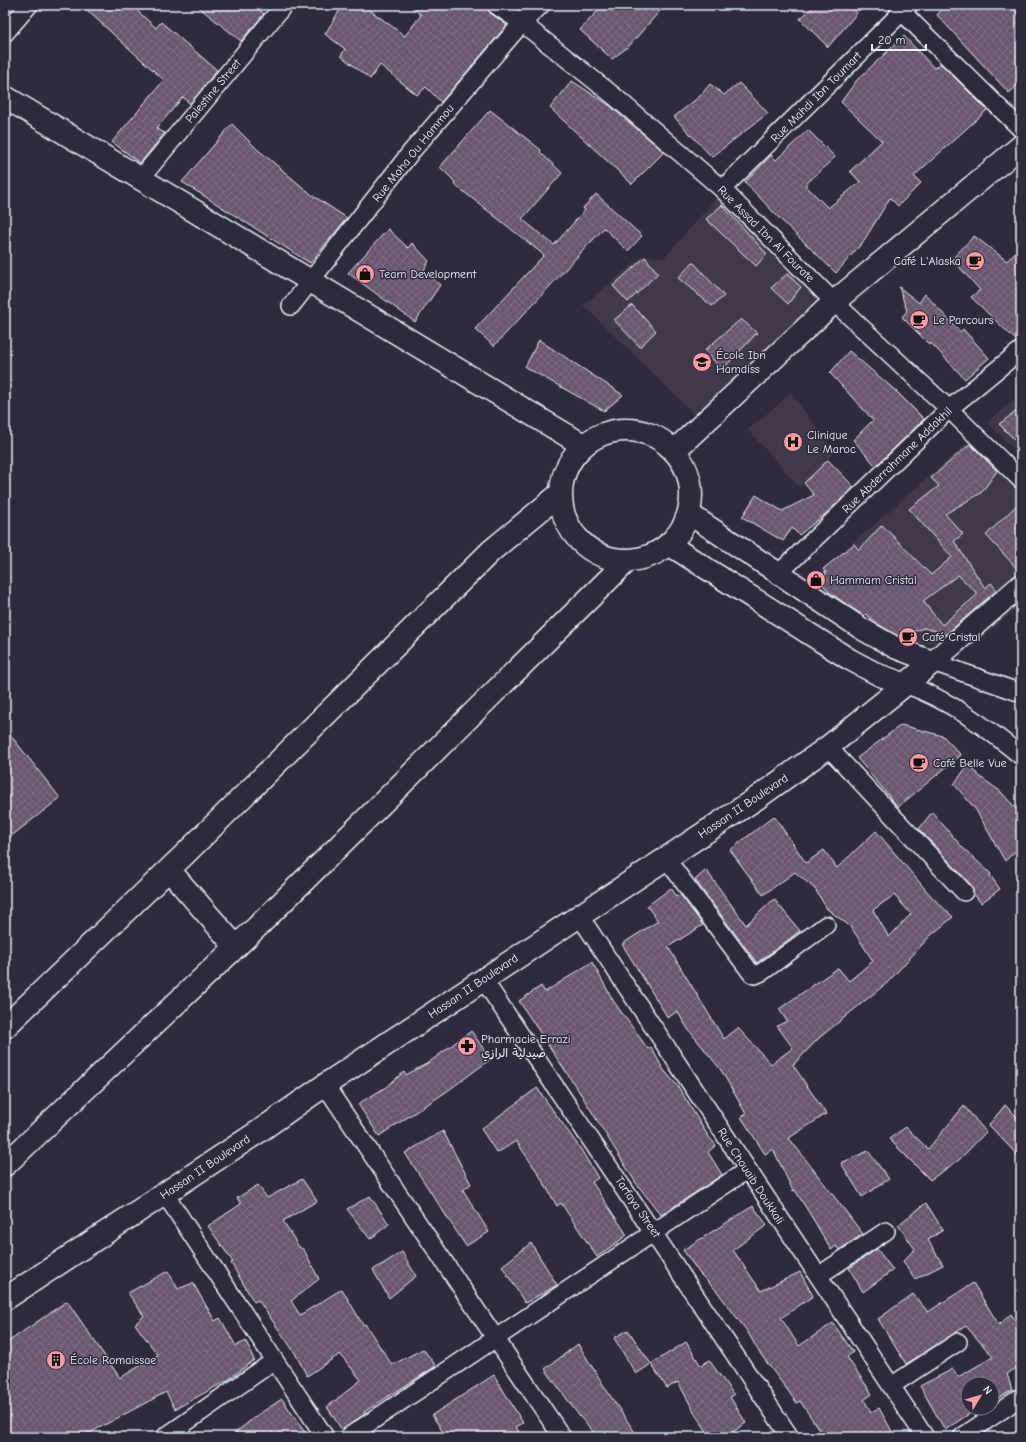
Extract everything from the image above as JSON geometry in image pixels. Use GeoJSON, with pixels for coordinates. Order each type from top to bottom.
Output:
{"type":"FeatureCollection","features":[{"type":"Feature","properties":{"kind":"main road"},"geometry":{"type":"LineString","coordinates":[[5,96],[583,445]]}},
{"type":"Feature","properties":{"kind":"main road"},"geometry":{"type":"LineString","coordinates":[[674,451],[834,302],[1021,146]]}},
{"type":"Feature","properties":{"kind":"main road"},"geometry":{"type":"LineString","coordinates":[[630,430],[646,433],[661,441],[674,451],[683,465],[689,480],[690,497],[688,513],[680,530],[668,544],[650,555],[628,560],[611,558],[594,552],[580,541],[569,527],[563,510],[561,493],[564,475],[571,459],[583,445],[597,436],[630,430]]}},
{"type":"Feature","properties":{"kind":"main road"},"geometry":{"type":"LineString","coordinates":[[5,1028],[169,870],[492,551],[561,493]]}},
{"type":"Feature","properties":{"kind":"main road"},"geometry":{"type":"LineString","coordinates":[[5,1166],[236,948],[628,560]]}},
{"type":"Feature","properties":{"kind":"main road","name":"Hassan II Boulevard"},"geometry":{"type":"LineString","coordinates":[[5,1299],[165,1194],[665,857],[757,798],[828,747],[934,662]]}},
{"type":"Feature","properties":{"kind":"main road"},"geometry":{"type":"LineString","coordinates":[[169,870],[236,948]]}},
{"type":"Feature","properties":{"kind":"street"},"geometry":{"type":"LineString","coordinates":[[5,33],[29,5]]}},
{"type":"Feature","properties":{"kind":"street","name":"Palestine Street"},"geometry":{"type":"LineString","coordinates":[[141,178],[284,5]]}},
{"type":"Feature","properties":{"kind":"street","name":"Rue Assad Ibn Al Fourate"},"geometry":{"type":"LineString","coordinates":[[496,5],[522,23],[614,96],[722,189],[834,302],[950,409],[1021,480]]}},
{"type":"Feature","properties":{"kind":"street","name":"Rue Moha Ou Hammou"},"geometry":{"type":"LineString","coordinates":[[291,306],[412,152],[522,23],[541,5]]}},
{"type":"Feature","properties":{"kind":"street"},"geometry":{"type":"LineString","coordinates":[[903,7],[1021,129]]}},
{"type":"Feature","properties":{"kind":"street","name":"Rue Mahdi Ibn Toumart"},"geometry":{"type":"LineString","coordinates":[[722,189],[903,7]]}},
{"type":"Feature","properties":{"kind":"street","name":"Rue Abderrahmane Addakhil"},"geometry":{"type":"LineString","coordinates":[[778,574],[950,409],[1021,350]]}},
{"type":"Feature","properties":{"kind":"street"},"geometry":{"type":"LineString","coordinates":[[688,513],[862,629],[896,648],[1021,693]]}},
{"type":"Feature","properties":{"kind":"street"},"geometry":{"type":"LineString","coordinates":[[668,544],[849,659],[879,675],[941,699],[962,711],[1021,756]]}},
{"type":"Feature","properties":{"kind":"street"},"geometry":{"type":"LineString","coordinates":[[934,662],[1021,585]]}},
{"type":"Feature","properties":{"kind":"street"},"geometry":{"type":"LineString","coordinates":[[828,747],[964,892]]}},
{"type":"Feature","properties":{"kind":"street"},"geometry":{"type":"LineString","coordinates":[[665,857],[752,974],[755,975],[762,972],[826,925]]}},
{"type":"Feature","properties":{"kind":"street","name":"Rue Chouaib Doukkali"},"geometry":{"type":"LineString","coordinates":[[579,915],[925,1437]]}},
{"type":"Feature","properties":{"kind":"street","name":"Tarfaya Street"},"geometry":{"type":"LineString","coordinates":[[484,979],[790,1437]]}},
{"type":"Feature","properties":{"kind":"street"},"geometry":{"type":"LineString","coordinates":[[325,1085],[562,1437]]}},
{"type":"Feature","properties":{"kind":"street"},"geometry":{"type":"LineString","coordinates":[[348,1437],[494,1338],[655,1233],[748,1170]]}},
{"type":"Feature","properties":{"kind":"street"},"geometry":{"type":"LineString","coordinates":[[165,1194],[325,1437]]}},
{"type":"Feature","properties":{"kind":"street"},"geometry":{"type":"LineString","coordinates":[[818,1276],[886,1231]]}},
{"type":"Feature","properties":{"kind":"street"},"geometry":{"type":"LineString","coordinates":[[891,1386],[958,1342]]}},
{"type":"Feature","properties":{"kind":"street"},"geometry":{"type":"LineString","coordinates":[[165,1437],[274,1361]]}},
{"type":"Feature","properties":{"kind":"street"},"geometry":{"type":"LineString","coordinates":[[962,1437],[1021,1397]]}},
{"type":"Feature","properties":{"kind":"shaded area","name":"École Ibn Hamdiss"},"geometry":{"type":"Polygon","coordinates":[[[718,196],[824,305],[700,420],[583,305],[644,255],[664,258],[718,196]]]}},
{"type":"Feature","properties":{"kind":"shaded area","name":"Clinique Le Maroc"},"geometry":{"type":"Polygon","coordinates":[[[791,393],[835,453],[799,487],[748,430],[791,393]]]}},
{"type":"Feature","properties":{"kind":"shaded area"},"geometry":{"type":"Polygon","coordinates":[[[1021,394],[1021,456],[987,422],[1021,394]]]}},
{"type":"Feature","properties":{"kind":"shaded area"},"geometry":{"type":"Polygon","coordinates":[[[974,437],[1021,481],[1021,605],[960,656],[943,644],[926,643],[897,650],[806,584],[974,437]]]}},
{"type":"Feature","properties":{"kind":"building"},"geometry":{"type":"Polygon","coordinates":[[[81,5],[131,5],[156,28],[161,22],[217,70],[190,104],[183,97],[156,129],[165,133],[140,163],[112,142],[164,80],[81,5]]]}},
{"type":"Feature","properties":{"kind":"building"},"geometry":{"type":"Polygon","coordinates":[[[196,5],[255,5],[264,14],[241,41],[196,5]]]}},
{"type":"Feature","properties":{"kind":"building"},"geometry":{"type":"Polygon","coordinates":[[[343,5],[363,5],[405,36],[421,15],[409,5],[486,5],[490,13],[507,25],[441,102],[426,87],[417,95],[380,65],[370,79],[341,56],[345,49],[325,34],[343,5]]]}},
{"type":"Feature","properties":{"kind":"building"},"geometry":{"type":"Polygon","coordinates":[[[603,5],[665,5],[629,46],[612,59],[580,30],[603,5]]]}},
{"type":"Feature","properties":{"kind":"building"},"geometry":{"type":"Polygon","coordinates":[[[815,5],[850,5],[857,13],[828,47],[800,19],[815,5]]]}},
{"type":"Feature","properties":{"kind":"building"},"geometry":{"type":"Polygon","coordinates":[[[946,5],[1011,5],[1021,17],[1021,82],[1009,93],[937,15],[946,5]]]}},
{"type":"Feature","properties":{"kind":"building"},"geometry":{"type":"Polygon","coordinates":[[[904,36],[934,68],[941,64],[987,110],[914,176],[921,183],[898,206],[890,198],[863,242],[836,273],[778,217],[745,182],[771,155],[776,160],[808,130],[835,157],[805,185],[828,208],[860,182],[850,171],[882,141],[841,102],[857,80],[904,36]]]}},
{"type":"Feature","properties":{"kind":"building"},"geometry":{"type":"Polygon","coordinates":[[[572,81],[609,105],[664,152],[632,184],[550,108],[572,81]]]}},
{"type":"Feature","properties":{"kind":"building"},"geometry":{"type":"Polygon","coordinates":[[[739,83],[768,113],[712,157],[674,117],[700,96],[710,84],[724,95],[739,83]]]}},
{"type":"Feature","properties":{"kind":"building"},"geometry":{"type":"Polygon","coordinates":[[[490,110],[541,150],[540,152],[562,173],[522,219],[554,245],[585,210],[583,208],[596,194],[642,236],[628,251],[604,228],[494,346],[475,329],[544,255],[454,184],[455,182],[440,167],[490,110]]]}},
{"type":"Feature","properties":{"kind":"building"},"geometry":{"type":"Polygon","coordinates":[[[232,124],[256,148],[312,195],[347,218],[310,263],[182,182],[232,124]]]}},
{"type":"Feature","properties":{"kind":"building"},"geometry":{"type":"Polygon","coordinates":[[[722,205],[767,254],[756,266],[706,219],[722,205]]]}},
{"type":"Feature","properties":{"kind":"building"},"geometry":{"type":"Polygon","coordinates":[[[388,229],[408,248],[412,243],[429,261],[424,270],[440,285],[415,322],[348,273],[388,229]]]}},
{"type":"Feature","properties":{"kind":"building"},"geometry":{"type":"Polygon","coordinates":[[[974,236],[1007,261],[1021,246],[1021,340],[1017,341],[971,297],[980,290],[952,259],[974,236]]]}},
{"type":"Feature","properties":{"kind":"building"},"geometry":{"type":"Polygon","coordinates":[[[645,257],[658,273],[628,302],[613,286],[645,257]]]}},
{"type":"Feature","properties":{"kind":"building"},"geometry":{"type":"Polygon","coordinates":[[[693,262],[724,296],[712,306],[678,278],[693,262]]]}},
{"type":"Feature","properties":{"kind":"building"},"geometry":{"type":"Polygon","coordinates":[[[787,274],[801,287],[788,304],[771,288],[787,274]]]}},
{"type":"Feature","properties":{"kind":"building"},"geometry":{"type":"Polygon","coordinates":[[[899,287],[919,303],[925,294],[960,332],[963,329],[989,358],[965,379],[931,343],[930,345],[902,317],[907,311],[899,287]]]}},
{"type":"Feature","properties":{"kind":"building"},"geometry":{"type":"Polygon","coordinates":[[[632,305],[656,331],[640,347],[614,320],[632,305]]]}},
{"type":"Feature","properties":{"kind":"building"},"geometry":{"type":"Polygon","coordinates":[[[741,319],[757,333],[722,370],[705,350],[741,319]]]}},
{"type":"Feature","properties":{"kind":"building"},"geometry":{"type":"Polygon","coordinates":[[[539,340],[623,395],[604,411],[525,367],[539,340]]]}},
{"type":"Feature","properties":{"kind":"building"},"geometry":{"type":"Polygon","coordinates":[[[849,351],[896,391],[924,419],[876,466],[853,440],[873,420],[830,373],[849,351]]]}},
{"type":"Feature","properties":{"kind":"building"},"geometry":{"type":"Polygon","coordinates":[[[1021,408],[1021,446],[999,424],[1021,408]]]}},
{"type":"Feature","properties":{"kind":"building"},"geometry":{"type":"Polygon","coordinates":[[[970,444],[997,471],[981,493],[945,514],[963,534],[954,541],[985,588],[991,583],[997,590],[945,635],[923,628],[900,637],[876,623],[866,614],[864,616],[830,593],[820,581],[826,573],[823,569],[854,544],[859,550],[882,525],[931,575],[952,557],[909,509],[939,486],[931,478],[970,444]],[[958,575],[923,601],[942,625],[978,594],[958,575]]]}},
{"type":"Feature","properties":{"kind":"building"},"geometry":{"type":"Polygon","coordinates":[[[828,460],[854,487],[823,516],[799,535],[792,528],[783,541],[742,517],[756,495],[782,511],[814,495],[804,483],[828,460]]]}},
{"type":"Feature","properties":{"kind":"building"},"geometry":{"type":"Polygon","coordinates":[[[1021,501],[1021,573],[986,535],[1021,501]]]}},
{"type":"Feature","properties":{"kind":"building"},"geometry":{"type":"Polygon","coordinates":[[[901,725],[943,736],[961,755],[898,807],[857,758],[901,725]]]}},
{"type":"Feature","properties":{"kind":"building"},"geometry":{"type":"Polygon","coordinates":[[[5,728],[60,798],[5,841],[5,728]]]}},
{"type":"Feature","properties":{"kind":"building"},"geometry":{"type":"Polygon","coordinates":[[[969,764],[980,777],[1000,791],[1021,814],[1021,846],[1005,861],[976,810],[954,784],[969,764]]]}},
{"type":"Feature","properties":{"kind":"building"},"geometry":{"type":"Polygon","coordinates":[[[932,812],[962,847],[991,874],[990,875],[1000,889],[981,903],[974,894],[971,885],[919,829],[932,812]]]}},
{"type":"Feature","properties":{"kind":"building"},"geometry":{"type":"Polygon","coordinates":[[[774,816],[806,863],[824,850],[837,868],[876,831],[931,896],[953,917],[930,936],[888,982],[819,1038],[793,1065],[826,1114],[789,1138],[863,1234],[839,1250],[836,1246],[831,1250],[795,1190],[793,1191],[773,1149],[765,1154],[741,1117],[746,1114],[721,1070],[688,1029],[677,1011],[668,1018],[622,944],[658,921],[647,906],[671,888],[677,897],[680,894],[703,925],[668,947],[724,1039],[738,1028],[771,1064],[793,1048],[777,1026],[787,1021],[779,1009],[838,968],[849,981],[873,961],[851,927],[827,909],[815,889],[795,872],[763,895],[730,850],[774,816]],[[894,895],[873,910],[889,937],[911,914],[894,895]]]}},
{"type":"Feature","properties":{"kind":"building"},"geometry":{"type":"Polygon","coordinates":[[[706,870],[746,925],[774,899],[800,931],[757,963],[695,880],[706,870]]]}},
{"type":"Feature","properties":{"kind":"building"},"geometry":{"type":"Polygon","coordinates":[[[592,962],[614,1002],[648,1049],[651,1047],[663,1069],[679,1088],[708,1136],[716,1145],[708,1152],[722,1175],[661,1215],[636,1183],[582,1096],[519,1001],[541,986],[545,992],[592,962]]]}},
{"type":"Feature","properties":{"kind":"building"},"geometry":{"type":"Polygon","coordinates":[[[471,1031],[491,1059],[446,1092],[379,1136],[358,1104],[386,1087],[404,1072],[406,1075],[428,1063],[471,1031]]]}},
{"type":"Feature","properties":{"kind":"building"},"geometry":{"type":"Polygon","coordinates":[[[537,1088],[580,1148],[598,1178],[592,1182],[627,1235],[597,1257],[561,1203],[557,1206],[538,1173],[516,1141],[497,1153],[481,1129],[537,1088]]]}},
{"type":"Feature","properties":{"kind":"building"},"geometry":{"type":"Polygon","coordinates":[[[1005,1105],[1021,1121],[1021,1159],[989,1125],[1005,1105]]]}},
{"type":"Feature","properties":{"kind":"building"},"geometry":{"type":"Polygon","coordinates":[[[964,1106],[986,1132],[959,1160],[930,1180],[889,1139],[906,1127],[928,1149],[964,1106]]]}},
{"type":"Feature","properties":{"kind":"building"},"geometry":{"type":"Polygon","coordinates":[[[443,1131],[471,1184],[463,1190],[489,1232],[466,1246],[405,1153],[443,1131]]]}},
{"type":"Feature","properties":{"kind":"building"},"geometry":{"type":"Polygon","coordinates":[[[868,1151],[889,1179],[862,1197],[841,1163],[868,1151]]]}},
{"type":"Feature","properties":{"kind":"building"},"geometry":{"type":"Polygon","coordinates":[[[302,1179],[317,1201],[283,1221],[299,1247],[304,1250],[319,1279],[291,1301],[300,1315],[342,1289],[363,1325],[365,1324],[392,1365],[423,1349],[436,1366],[364,1412],[365,1414],[342,1430],[327,1407],[361,1380],[340,1354],[307,1376],[295,1353],[258,1300],[254,1302],[231,1263],[233,1262],[208,1226],[241,1204],[237,1198],[258,1185],[267,1198],[302,1179]]]}},
{"type":"Feature","properties":{"kind":"building"},"geometry":{"type":"Polygon","coordinates":[[[370,1196],[389,1224],[370,1239],[347,1209],[370,1196]]]}},
{"type":"Feature","properties":{"kind":"building"},"geometry":{"type":"Polygon","coordinates":[[[926,1203],[943,1230],[928,1240],[943,1265],[915,1279],[903,1261],[915,1249],[898,1225],[926,1203]]]}},
{"type":"Feature","properties":{"kind":"building"},"geometry":{"type":"Polygon","coordinates":[[[753,1206],[767,1225],[733,1250],[761,1291],[800,1272],[813,1296],[781,1318],[799,1346],[833,1323],[853,1352],[847,1357],[872,1394],[864,1400],[871,1412],[879,1408],[895,1437],[824,1437],[800,1401],[797,1403],[759,1352],[747,1331],[716,1290],[700,1274],[683,1250],[753,1206]]]}},
{"type":"Feature","properties":{"kind":"building"},"geometry":{"type":"Polygon","coordinates":[[[531,1243],[557,1285],[525,1303],[502,1266],[531,1243]]]}},
{"type":"Feature","properties":{"kind":"building"},"geometry":{"type":"Polygon","coordinates":[[[877,1249],[893,1270],[863,1292],[849,1268],[877,1249]]]}},
{"type":"Feature","properties":{"kind":"building"},"geometry":{"type":"Polygon","coordinates":[[[402,1252],[416,1276],[389,1298],[373,1270],[402,1252]]]}},
{"type":"Feature","properties":{"kind":"building"},"geometry":{"type":"Polygon","coordinates":[[[168,1271],[178,1289],[193,1283],[215,1321],[220,1318],[236,1346],[246,1341],[254,1360],[228,1380],[175,1409],[166,1392],[82,1437],[5,1437],[5,1344],[67,1301],[120,1378],[158,1355],[135,1324],[144,1316],[128,1293],[168,1271]]]}},
{"type":"Feature","properties":{"kind":"building"},"geometry":{"type":"Polygon","coordinates":[[[973,1283],[999,1325],[1011,1314],[1021,1329],[1021,1365],[1007,1374],[1012,1390],[1000,1397],[1000,1376],[960,1376],[960,1416],[966,1416],[945,1430],[920,1386],[953,1369],[958,1377],[993,1357],[966,1326],[906,1364],[878,1319],[913,1294],[928,1312],[973,1283]]]}},
{"type":"Feature","properties":{"kind":"building"},"geometry":{"type":"Polygon","coordinates":[[[628,1330],[651,1364],[636,1374],[614,1338],[628,1330]]]}},
{"type":"Feature","properties":{"kind":"building"},"geometry":{"type":"Polygon","coordinates":[[[686,1342],[701,1366],[709,1360],[734,1395],[730,1397],[746,1423],[725,1437],[711,1437],[697,1417],[678,1382],[667,1388],[651,1364],[686,1342]]]}},
{"type":"Feature","properties":{"kind":"building"},"geometry":{"type":"Polygon","coordinates":[[[578,1344],[638,1437],[598,1437],[580,1417],[545,1369],[578,1344]]]}},
{"type":"Feature","properties":{"kind":"building"},"geometry":{"type":"Polygon","coordinates":[[[494,1375],[523,1423],[516,1427],[522,1437],[446,1437],[432,1415],[494,1375]]]}},
{"type":"Feature","properties":{"kind":"building"},"geometry":{"type":"Polygon","coordinates":[[[282,1399],[308,1437],[230,1437],[256,1416],[282,1399]]]}},
{"type":"Feature","properties":{"kind":"place","name":"Café L'Alaska"},"geometry":{"type":"Point","coordinates":[975,261]}},
{"type":"Feature","properties":{"kind":"place","name":"Team Development"},"geometry":{"type":"Point","coordinates":[365,274]}},
{"type":"Feature","properties":{"kind":"place","name":"Le Parcours"},"geometry":{"type":"Point","coordinates":[919,320]}},
{"type":"Feature","properties":{"kind":"place","name":"École Ibn Hamdiss"},"geometry":{"type":"Point","coordinates":[702,362]}},
{"type":"Feature","properties":{"kind":"place","name":"Clinique Le Maroc"},"geometry":{"type":"Point","coordinates":[793,442]}},
{"type":"Feature","properties":{"kind":"place","name":"Hammam Cristal"},"geometry":{"type":"Point","coordinates":[816,580]}},
{"type":"Feature","properties":{"kind":"place","name":"Café Cristal"},"geometry":{"type":"Point","coordinates":[908,637]}},
{"type":"Feature","properties":{"kind":"place","name":"Café Belle Vue"},"geometry":{"type":"Point","coordinates":[919,763]}},
{"type":"Feature","properties":{"kind":"place","name":"Pharmacie Errazi صيدلية الرازي"},"geometry":{"type":"Point","coordinates":[467,1046]}},
{"type":"Feature","properties":{"kind":"place","name":"École Romaissae"},"geometry":{"type":"Point","coordinates":[56,1360]}}]}
